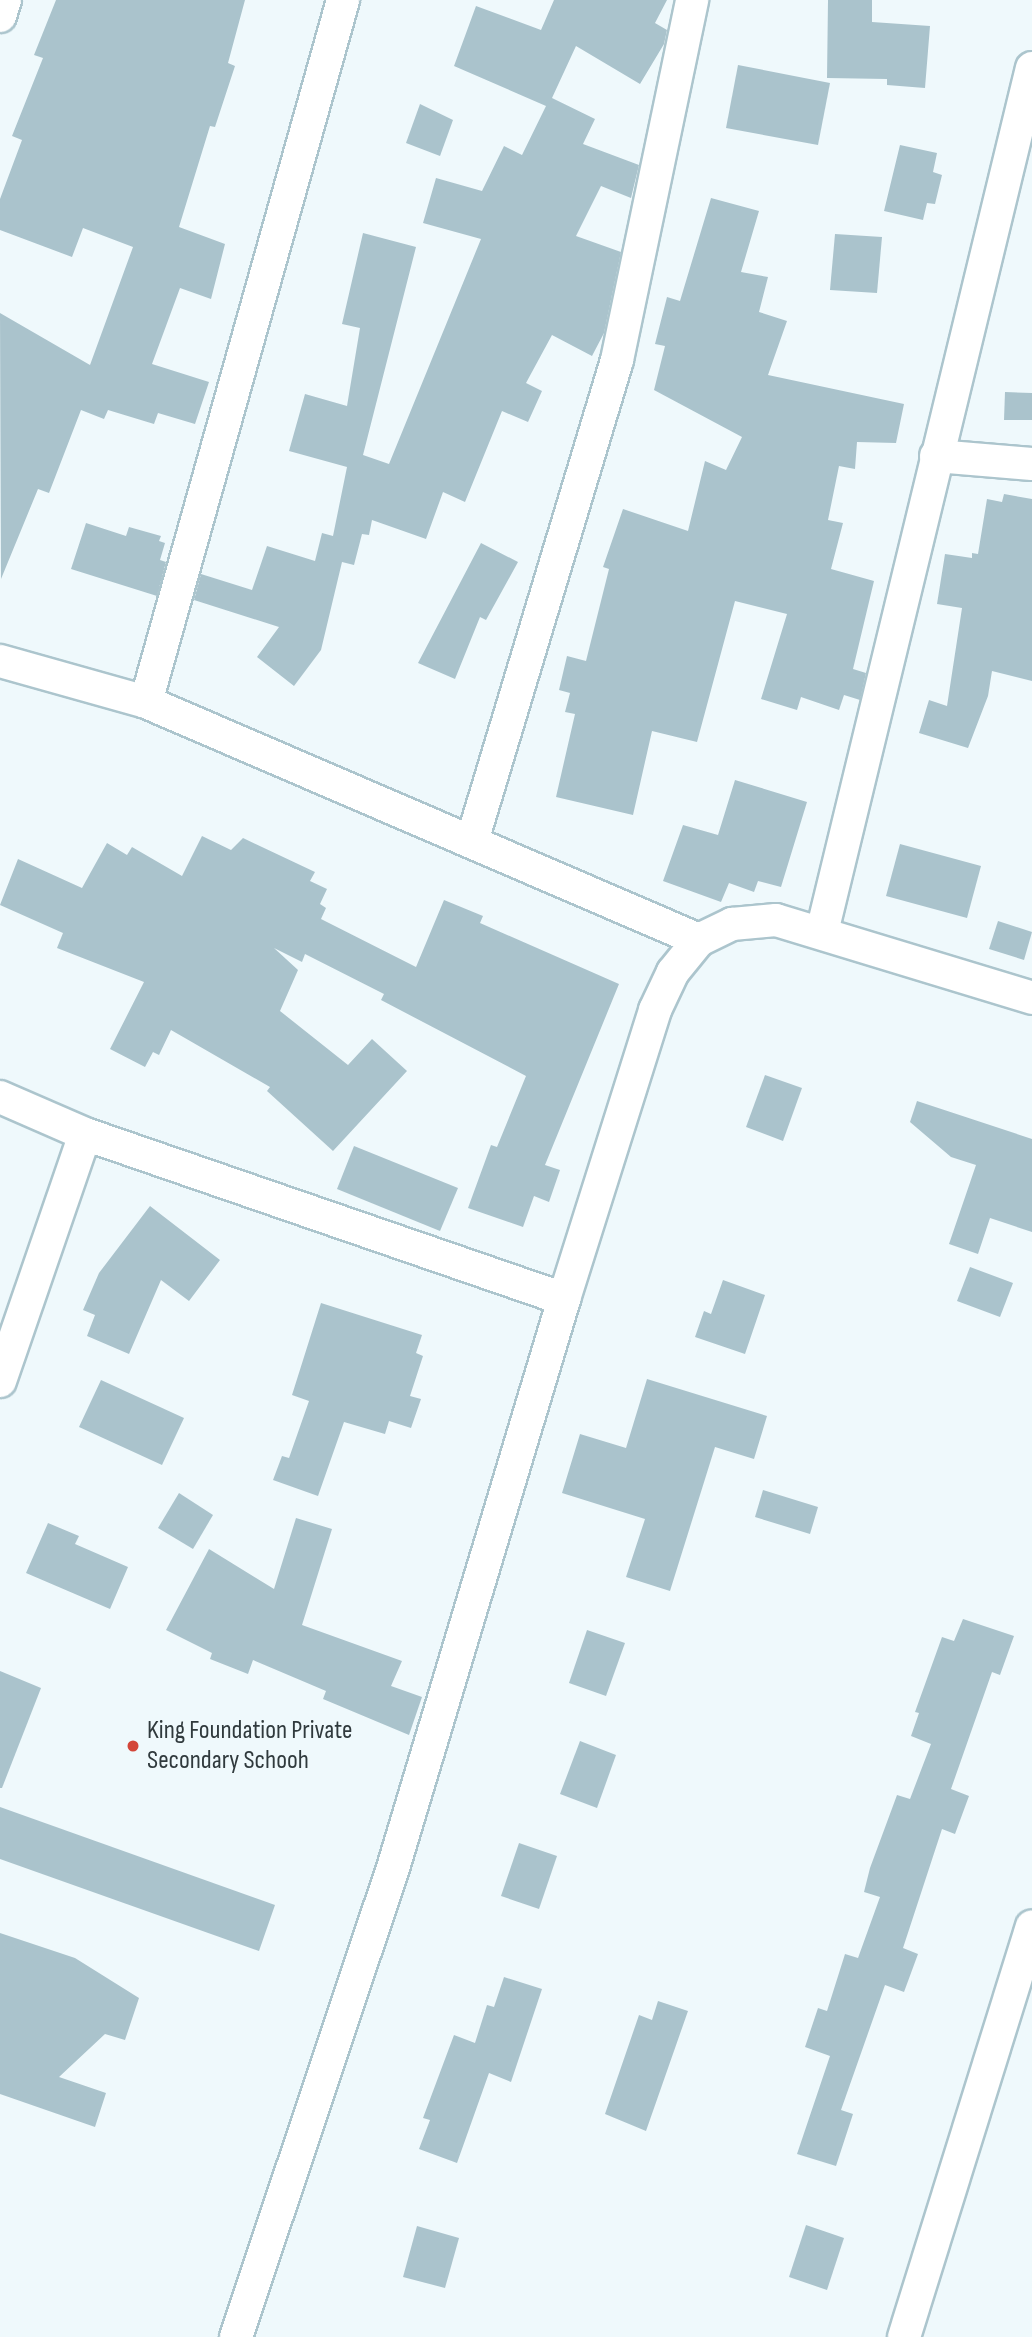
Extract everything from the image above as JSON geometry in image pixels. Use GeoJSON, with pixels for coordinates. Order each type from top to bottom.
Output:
{"type":"FeatureCollection","features":[{"type":"Feature","properties":{"kind":"street"},"geometry":{"type":"LineString","coordinates":[[0,16],[5,0]]}},
{"type":"Feature","properties":{"kind":"street"},"geometry":{"type":"LineString","coordinates":[[146,702],[343,0]]}},
{"type":"Feature","properties":{"kind":"street"},"geometry":{"type":"LineString","coordinates":[[472,841],[617,360],[692,0]]}},
{"type":"Feature","properties":{"kind":"street"},"geometry":{"type":"LineString","coordinates":[[822,932],[1032,68]]}},
{"type":"Feature","properties":{"kind":"street"},"geometry":{"type":"LineString","coordinates":[[936,456],[1032,464]]}},
{"type":"Feature","properties":{"kind":"street"},"geometry":{"type":"LineString","coordinates":[[0,661],[146,702],[699,940]]}},
{"type":"Feature","properties":{"kind":"street"},"geometry":{"type":"LineString","coordinates":[[236,2337],[393,1868],[564,1299],[655,1010],[673,972],[699,940],[732,924],[776,920],[822,932],[937,972],[1032,998]]}},
{"type":"Feature","properties":{"kind":"street"},"geometry":{"type":"LineString","coordinates":[[0,1097],[85,1134],[564,1299]]}},
{"type":"Feature","properties":{"kind":"street"},"geometry":{"type":"LineString","coordinates":[[0,1381],[85,1134]]}},
{"type":"Feature","properties":{"kind":"street"},"geometry":{"type":"LineString","coordinates":[[904,2337],[1032,1927]]}},
{"type":"Feature","properties":{"kind":"building"},"geometry":{"type":"Polygon","coordinates":[[[56,0],[245,0],[228,63],[235,66],[215,127],[210,126],[179,227],[225,244],[211,299],[180,288],[152,364],[209,382],[195,424],[158,413],[154,424],[108,410],[104,419],[81,410],[49,493],[38,489],[1,579],[0,313],[90,365],[133,247],[83,228],[72,257],[0,230],[0,199],[22,140],[12,136],[43,58],[34,55],[56,0]]]}},
{"type":"Feature","properties":{"kind":"building"},"geometry":{"type":"Polygon","coordinates":[[[554,0],[667,0],[655,23],[667,30],[664,44],[640,84],[576,46],[552,98],[595,119],[583,144],[639,165],[631,198],[601,186],[576,236],[621,252],[604,333],[592,356],[552,335],[526,383],[542,391],[528,422],[502,411],[465,502],[443,492],[426,539],[372,520],[369,535],[362,534],[354,565],[342,562],[321,650],[294,686],[257,657],[279,627],[194,600],[201,574],[252,590],[267,546],[315,561],[322,533],[333,536],[347,467],[289,451],[305,394],[347,406],[360,328],[342,324],[363,233],[416,247],[363,455],[389,464],[481,239],[423,223],[436,178],[482,191],[504,146],[522,155],[546,106],[454,66],[476,6],[541,30],[554,0]]]}},
{"type":"Feature","properties":{"kind":"building"},"geometry":{"type":"Polygon","coordinates":[[[828,0],[872,0],[872,22],[930,26],[925,88],[887,85],[887,79],[827,78],[828,0]]]}},
{"type":"Feature","properties":{"kind":"building"},"geometry":{"type":"Polygon","coordinates":[[[738,65],[830,83],[818,145],[726,128],[738,65]]]}},
{"type":"Feature","properties":{"kind":"building"},"geometry":{"type":"Polygon","coordinates":[[[420,104],[453,120],[440,156],[406,143],[420,104]]]}},
{"type":"Feature","properties":{"kind":"building"},"geometry":{"type":"Polygon","coordinates":[[[900,145],[937,153],[933,172],[942,175],[935,204],[927,203],[923,220],[884,211],[900,145]]]}},
{"type":"Feature","properties":{"kind":"building"},"geometry":{"type":"Polygon","coordinates":[[[711,198],[759,211],[741,272],[768,277],[759,312],[787,321],[768,375],[904,404],[896,443],[857,442],[855,469],[839,466],[828,520],[843,523],[831,569],[874,581],[853,669],[866,673],[860,700],[844,695],[839,710],[801,697],[797,710],[761,699],[787,614],[735,601],[697,742],[652,731],[633,815],[556,797],[575,714],[565,712],[570,693],[559,690],[567,656],[586,661],[609,569],[603,567],[623,509],[688,531],[705,461],[726,470],[742,437],[654,390],[665,346],[655,344],[667,297],[680,301],[711,198]]]}},
{"type":"Feature","properties":{"kind":"building"},"geometry":{"type":"Polygon","coordinates":[[[835,234],[882,237],[877,293],[830,290],[835,234]]]}},
{"type":"Feature","properties":{"kind":"building"},"geometry":{"type":"Polygon","coordinates":[[[1005,392],[1032,393],[1032,420],[1004,420],[1005,392]]]}},
{"type":"Feature","properties":{"kind":"building"},"geometry":{"type":"Polygon","coordinates":[[[1004,494],[1032,499],[1032,681],[992,671],[988,696],[968,748],[919,733],[929,700],[947,706],[962,608],[937,604],[945,554],[972,558],[972,553],[978,554],[987,499],[1002,502],[1004,494]]]}},
{"type":"Feature","properties":{"kind":"building"},"geometry":{"type":"Polygon","coordinates":[[[86,523],[126,536],[129,527],[161,536],[159,541],[165,543],[160,560],[166,562],[157,596],[71,569],[86,523]]]}},
{"type":"Feature","properties":{"kind":"building"},"geometry":{"type":"Polygon","coordinates":[[[481,543],[518,562],[486,620],[480,617],[455,679],[418,663],[481,543]]]}},
{"type":"Feature","properties":{"kind":"building"},"geometry":{"type":"Polygon","coordinates":[[[735,780],[807,802],[781,887],[758,881],[754,892],[729,883],[721,902],[663,881],[683,825],[718,835],[735,780]]]}},
{"type":"Feature","properties":{"kind":"building"},"geometry":{"type":"Polygon","coordinates":[[[202,836],[231,850],[243,838],[315,872],[310,881],[327,889],[320,904],[326,908],[321,919],[416,967],[444,900],[483,916],[480,923],[619,984],[545,1165],[560,1170],[549,1202],[534,1196],[523,1227],[468,1208],[491,1145],[497,1147],[526,1076],[381,1000],[384,994],[305,954],[302,962],[274,948],[298,970],[280,1011],[348,1065],[372,1039],[407,1071],[333,1151],[267,1091],[270,1087],[171,1030],[159,1055],[153,1052],[145,1067],[110,1049],[144,982],[57,948],[63,933],[0,905],[18,859],[82,888],[107,843],[127,855],[132,847],[182,876],[202,836]]]}},
{"type":"Feature","properties":{"kind":"building"},"geometry":{"type":"Polygon","coordinates":[[[900,844],[981,866],[967,918],[886,896],[900,844]]]}},
{"type":"Feature","properties":{"kind":"building"},"geometry":{"type":"Polygon","coordinates":[[[998,921],[1032,932],[1024,960],[989,949],[998,921]]]}},
{"type":"Feature","properties":{"kind":"building"},"geometry":{"type":"Polygon","coordinates":[[[765,1075],[802,1088],[783,1141],[746,1127],[765,1075]]]}},
{"type":"Feature","properties":{"kind":"building"},"geometry":{"type":"Polygon","coordinates":[[[917,1101],[1032,1139],[1032,1232],[990,1218],[978,1254],[949,1244],[976,1165],[951,1157],[910,1122],[917,1101]]]}},
{"type":"Feature","properties":{"kind":"building"},"geometry":{"type":"Polygon","coordinates":[[[354,1146],[458,1188],[440,1231],[337,1189],[354,1146]]]}},
{"type":"Feature","properties":{"kind":"building"},"geometry":{"type":"Polygon","coordinates":[[[150,1206],[220,1260],[189,1301],[161,1280],[129,1354],[87,1336],[95,1315],[83,1310],[99,1273],[150,1206]]]}},
{"type":"Feature","properties":{"kind":"building"},"geometry":{"type":"Polygon","coordinates":[[[970,1267],[1013,1283],[1000,1317],[957,1301],[970,1267]]]}},
{"type":"Feature","properties":{"kind":"building"},"geometry":{"type":"Polygon","coordinates":[[[723,1280],[765,1295],[745,1354],[695,1337],[704,1311],[711,1314],[723,1280]]]}},
{"type":"Feature","properties":{"kind":"building"},"geometry":{"type":"Polygon","coordinates":[[[321,1303],[422,1335],[416,1353],[423,1356],[410,1396],[421,1399],[411,1428],[389,1421],[385,1434],[344,1422],[318,1496],[273,1480],[282,1456],[289,1458],[309,1401],[292,1395],[321,1303]]]}},
{"type":"Feature","properties":{"kind":"building"},"geometry":{"type":"Polygon","coordinates":[[[647,1379],[767,1416],[754,1459],[715,1447],[670,1591],[626,1577],[645,1519],[562,1493],[580,1434],[626,1448],[647,1379]]]}},
{"type":"Feature","properties":{"kind":"building"},"geometry":{"type":"Polygon","coordinates":[[[101,1380],[184,1418],[162,1465],[79,1427],[101,1380]]]}},
{"type":"Feature","properties":{"kind":"building"},"geometry":{"type":"Polygon","coordinates":[[[763,1490],[818,1507],[810,1534],[755,1517],[763,1490]]]}},
{"type":"Feature","properties":{"kind":"building"},"geometry":{"type":"Polygon","coordinates":[[[179,1493],[213,1515],[193,1549],[158,1528],[179,1493]]]}},
{"type":"Feature","properties":{"kind":"building"},"geometry":{"type":"Polygon","coordinates":[[[296,1518],[332,1529],[302,1625],[402,1661],[391,1686],[422,1697],[409,1735],[323,1699],[326,1691],[253,1660],[248,1674],[210,1659],[212,1653],[166,1630],[209,1549],[274,1589],[296,1518]]]}},
{"type":"Feature","properties":{"kind":"building"},"geometry":{"type":"Polygon","coordinates":[[[48,1523],[79,1536],[75,1544],[128,1567],[110,1609],[26,1573],[48,1523]]]}},
{"type":"Feature","properties":{"kind":"building"},"geometry":{"type":"Polygon","coordinates":[[[963,1619],[1014,1636],[1000,1675],[992,1672],[951,1789],[969,1796],[955,1834],[942,1829],[903,1948],[918,1954],[904,1992],[885,1985],[841,2110],[853,2114],[836,2166],[797,2154],[830,2056],[805,2047],[818,2008],[827,2011],[845,1954],[858,1958],[880,1897],[864,1892],[870,1868],[897,1795],[910,1799],[931,1744],[911,1736],[919,1713],[915,1712],[942,1637],[954,1641],[963,1619]]]}},
{"type":"Feature","properties":{"kind":"building"},"geometry":{"type":"Polygon","coordinates":[[[587,1630],[625,1643],[606,1696],[569,1683],[587,1630]]]}},
{"type":"Feature","properties":{"kind":"building"},"geometry":{"type":"Polygon","coordinates":[[[0,1671],[41,1688],[2,1788],[0,1788],[0,1671]]]}},
{"type":"Feature","properties":{"kind":"building"},"geometry":{"type":"Polygon","coordinates":[[[580,1741],[616,1755],[597,1808],[560,1794],[580,1741]]]}},
{"type":"Feature","properties":{"kind":"building"},"geometry":{"type":"Polygon","coordinates":[[[0,1807],[275,1905],[259,1951],[0,1859],[0,1807]]]}},
{"type":"Feature","properties":{"kind":"building"},"geometry":{"type":"Polygon","coordinates":[[[519,1843],[557,1856],[539,1909],[501,1896],[519,1843]]]}},
{"type":"Feature","properties":{"kind":"building"},"geometry":{"type":"Polygon","coordinates":[[[0,1933],[75,1958],[139,1998],[125,2040],[105,2034],[59,2077],[106,2093],[95,2127],[0,2094],[0,1933]]]}},
{"type":"Feature","properties":{"kind":"building"},"geometry":{"type":"Polygon","coordinates":[[[504,1977],[542,1989],[511,2082],[489,2073],[457,2163],[419,2149],[430,2120],[423,2118],[454,2035],[475,2043],[487,2005],[494,2007],[504,1977]]]}},
{"type":"Feature","properties":{"kind":"building"},"geometry":{"type":"Polygon","coordinates":[[[658,2001],[688,2011],[646,2131],[605,2114],[639,2015],[652,2020],[658,2001]]]}},
{"type":"Feature","properties":{"kind":"building"},"geometry":{"type":"Polygon","coordinates":[[[806,2225],[844,2238],[827,2290],[789,2277],[806,2225]]]}},
{"type":"Feature","properties":{"kind":"building"},"geometry":{"type":"Polygon","coordinates":[[[417,2226],[459,2238],[445,2288],[403,2277],[417,2226]]]}},
{"type":"Feature","properties":{"kind":"place","name":"King Foundation Private Secondary Schooh"},"geometry":{"type":"Point","coordinates":[133,1746]}}]}
